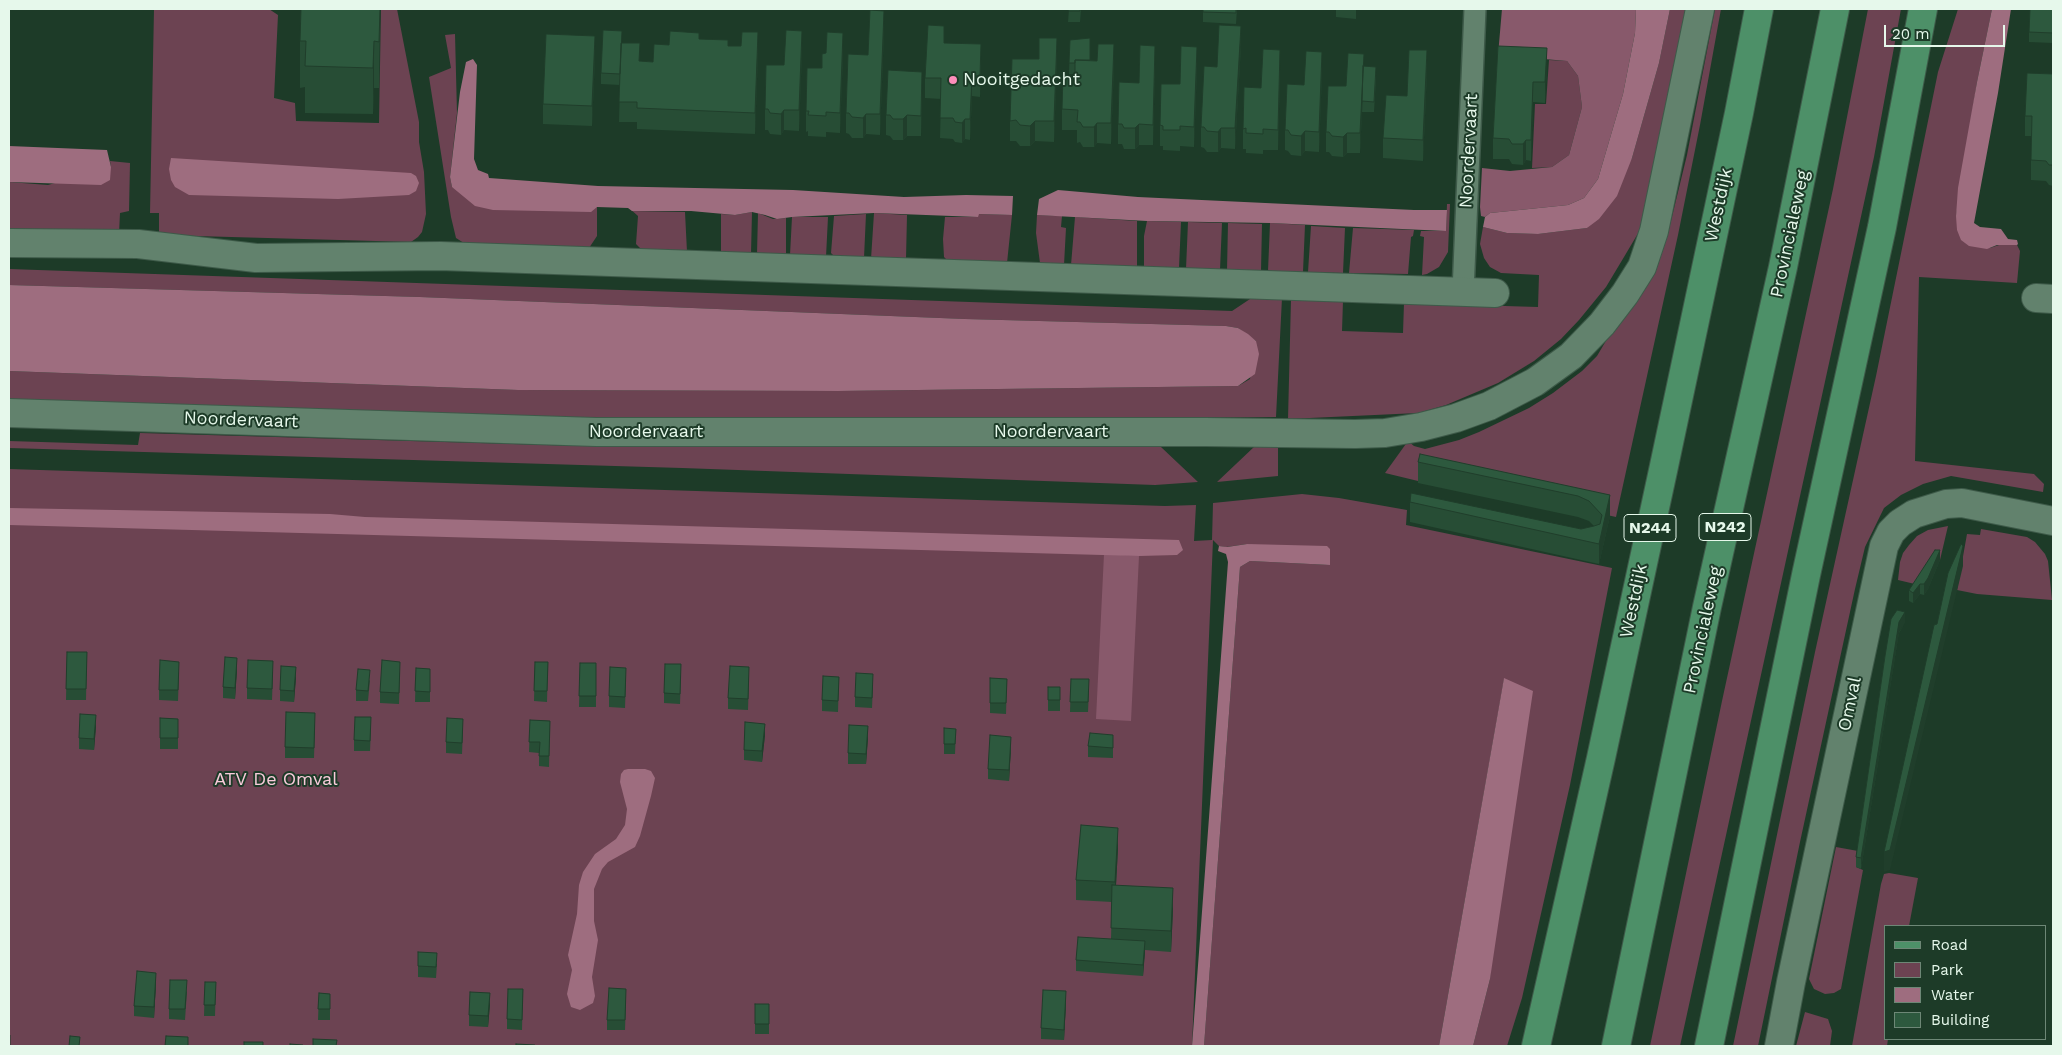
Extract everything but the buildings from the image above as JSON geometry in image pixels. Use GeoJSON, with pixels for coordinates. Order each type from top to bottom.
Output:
{"type":"FeatureCollection","features":[{"type":"Feature","properties":{"kind":"main road","name":"Westdijk"},"geometry":{"type":"LineString","coordinates":[[1536,1046],[1649,534],[1739,113],[1759,9]]}},
{"type":"Feature","properties":{"kind":"main road","name":"Provincialeweg"},"geometry":{"type":"LineString","coordinates":[[1616,1046],[1708,607],[1783,267],[1835,9]]}},
{"type":"Feature","properties":{"kind":"main road"},"geometry":{"type":"LineString","coordinates":[[1709,1046],[1814,536],[1882,227],[1923,9]]}},
{"type":"Feature","properties":{"kind":"street","name":"Noordervaart"},"geometry":{"type":"LineString","coordinates":[[9,413],[596,432],[1385,433],[1456,418],[1490,406],[1535,382],[1571,356],[1602,324],[1625,294],[1642,266],[1654,231],[1700,9]]}},
{"type":"Feature","properties":{"kind":"street"},"geometry":{"type":"LineString","coordinates":[[9,243],[138,244],[256,258],[440,256],[1495,293]]}},
{"type":"Feature","properties":{"kind":"street","name":"Omval"},"geometry":{"type":"LineString","coordinates":[[1779,1046],[1884,546],[1900,523],[1914,514],[1946,504],[1962,503],[2053,521]]}},
{"type":"Feature","properties":{"kind":"lane","name":"Noordervaart"},"geometry":{"type":"LineString","coordinates":[[1463,292],[1475,9]]}},
{"type":"Feature","properties":{"kind":"green space"},"geometry":{"type":"Polygon","coordinates":[[[154,9],[269,9],[278,15],[274,98],[295,103],[296,121],[379,123],[381,9],[397,9],[419,122],[419,142],[424,172],[426,214],[422,232],[418,237],[411,242],[159,235],[159,213],[150,213],[154,9]]]}},
{"type":"Feature","properties":{"kind":"green space"},"geometry":{"type":"Polygon","coordinates":[[[1670,9],[1686,9],[1648,202],[1640,230],[1606,287],[1579,320],[1561,339],[1534,361],[1498,383],[1446,405],[1418,413],[1288,419],[1291,299],[1343,301],[1342,331],[1403,333],[1404,303],[1538,307],[1539,275],[1501,273],[1490,267],[1484,258],[1480,244],[1483,227],[1507,233],[1538,234],[1587,228],[1632,158],[1659,63],[1670,9]]]}},
{"type":"Feature","properties":{"kind":"green space"},"geometry":{"type":"Polygon","coordinates":[[[1715,9],[1721,9],[1700,125],[1678,235],[1616,517],[1420,474],[1418,481],[1385,473],[1408,441],[1414,446],[1425,449],[1459,440],[1479,432],[1529,408],[1553,393],[1582,371],[1597,356],[1648,270],[1669,229],[1687,155],[1715,9]]]}},
{"type":"Feature","properties":{"kind":"green space"},"geometry":{"type":"Polygon","coordinates":[[[1868,9],[1901,9],[1874,157],[1680,1046],[1650,1046],[1722,701],[1833,189],[1868,9]]]}},
{"type":"Feature","properties":{"kind":"green space"},"geometry":{"type":"Polygon","coordinates":[[[1958,9],[1992,9],[1977,82],[1956,216],[1990,248],[2002,244],[2017,245],[2020,251],[2017,283],[1919,277],[1915,461],[2034,474],[2044,484],[2043,492],[1951,476],[1923,484],[1901,495],[1884,508],[1865,547],[1855,589],[1758,1046],[1733,1046],[1815,652],[1876,376],[1938,72],[1958,9]]]}},
{"type":"Feature","properties":{"kind":"green space"},"geometry":{"type":"Polygon","coordinates":[[[455,34],[457,113],[450,177],[452,187],[597,207],[597,236],[589,248],[467,245],[456,238],[429,77],[451,68],[445,35],[455,34]]]}},
{"type":"Feature","properties":{"kind":"green space"},"geometry":{"type":"Polygon","coordinates":[[[1549,60],[1567,61],[1578,76],[1582,107],[1569,155],[1552,167],[1532,168],[1535,104],[1546,104],[1549,60]]]}},
{"type":"Feature","properties":{"kind":"green space"},"geometry":{"type":"Polygon","coordinates":[[[110,161],[130,163],[129,211],[120,213],[119,234],[9,230],[9,182],[48,185],[111,167],[110,161]]]}},
{"type":"Feature","properties":{"kind":"green space"},"geometry":{"type":"Polygon","coordinates":[[[1447,204],[1450,204],[1448,252],[1439,267],[1422,275],[1424,237],[1420,236],[1421,231],[1446,231],[1447,204]]]}},
{"type":"Feature","properties":{"kind":"green space"},"geometry":{"type":"Polygon","coordinates":[[[629,208],[633,211],[685,212],[687,252],[643,251],[636,244],[638,216],[629,208]]]}},
{"type":"Feature","properties":{"kind":"green space"},"geometry":{"type":"Polygon","coordinates":[[[752,212],[751,254],[721,253],[721,214],[735,215],[752,212]]]}},
{"type":"Feature","properties":{"kind":"green space"},"geometry":{"type":"Polygon","coordinates":[[[758,213],[773,219],[786,218],[786,255],[757,254],[758,213]]]}},
{"type":"Feature","properties":{"kind":"green space"},"geometry":{"type":"Polygon","coordinates":[[[874,213],[907,215],[906,259],[871,259],[874,213]]]}},
{"type":"Feature","properties":{"kind":"green space"},"geometry":{"type":"Polygon","coordinates":[[[866,214],[864,258],[833,255],[831,253],[834,216],[866,214]]]}},
{"type":"Feature","properties":{"kind":"green space"},"geometry":{"type":"Polygon","coordinates":[[[978,214],[1012,215],[1007,263],[948,261],[944,257],[945,217],[978,217],[978,214]]]}},
{"type":"Feature","properties":{"kind":"green space"},"geometry":{"type":"Polygon","coordinates":[[[1037,215],[1062,216],[1061,227],[1066,228],[1064,265],[1040,263],[1036,233],[1037,215]]]}},
{"type":"Feature","properties":{"kind":"green space"},"geometry":{"type":"Polygon","coordinates":[[[792,217],[828,217],[826,257],[790,255],[792,217]]]}},
{"type":"Feature","properties":{"kind":"green space"},"geometry":{"type":"Polygon","coordinates":[[[1075,217],[1137,221],[1137,267],[1071,265],[1075,217]]]}},
{"type":"Feature","properties":{"kind":"green space"},"geometry":{"type":"Polygon","coordinates":[[[1147,221],[1181,222],[1179,268],[1144,267],[1144,236],[1147,221]]]}},
{"type":"Feature","properties":{"kind":"green space"},"geometry":{"type":"Polygon","coordinates":[[[1188,222],[1222,223],[1220,270],[1186,269],[1188,222]]]}},
{"type":"Feature","properties":{"kind":"green space"},"geometry":{"type":"Polygon","coordinates":[[[1228,223],[1262,224],[1261,271],[1227,270],[1228,223]]]}},
{"type":"Feature","properties":{"kind":"green space"},"geometry":{"type":"Polygon","coordinates":[[[1270,223],[1305,225],[1303,272],[1268,271],[1270,223]]]}},
{"type":"Feature","properties":{"kind":"green space"},"geometry":{"type":"Polygon","coordinates":[[[1311,226],[1345,228],[1343,273],[1308,272],[1311,226]]]}},
{"type":"Feature","properties":{"kind":"green space"},"geometry":{"type":"Polygon","coordinates":[[[1353,228],[1414,230],[1411,237],[1408,274],[1349,273],[1353,228]]]}},
{"type":"Feature","properties":{"kind":"green space"},"geometry":{"type":"Polygon","coordinates":[[[9,269],[1232,311],[1253,297],[1282,298],[1276,417],[930,420],[589,419],[9,402],[9,371],[518,390],[838,391],[1238,386],[1250,379],[1256,341],[1238,328],[1226,326],[965,319],[420,297],[9,285],[9,269]]]}},
{"type":"Feature","properties":{"kind":"green space"},"geometry":{"type":"Polygon","coordinates":[[[140,433],[581,446],[1161,447],[1198,482],[1155,485],[682,468],[9,448],[9,441],[138,445],[140,433]]]}},
{"type":"Feature","properties":{"kind":"green space"},"geometry":{"type":"Polygon","coordinates":[[[1255,446],[1278,446],[1278,476],[1217,482],[1255,446]]]}},
{"type":"Feature","properties":{"kind":"green space","name":"ATV De Omval"},"geometry":{"type":"Polygon","coordinates":[[[9,469],[1165,506],[1196,505],[1194,541],[1212,540],[1213,503],[1302,494],[1339,498],[1407,510],[1406,525],[1612,568],[1570,785],[1522,998],[1507,1046],[1473,1046],[1490,979],[1504,679],[1439,1046],[1204,1046],[1240,567],[1250,561],[1330,565],[1247,544],[1219,546],[1213,540],[1192,1046],[9,1046],[9,469]]]}},
{"type":"Feature","properties":{"kind":"green space"},"geometry":{"type":"Polygon","coordinates":[[[1948,526],[1940,560],[1919,585],[1898,580],[1903,553],[1917,536],[1928,530],[1948,526]]]}},
{"type":"Feature","properties":{"kind":"green space"},"geometry":{"type":"Polygon","coordinates":[[[1981,529],[2027,537],[2035,542],[2048,561],[2052,600],[1977,594],[1957,590],[1967,534],[1980,535],[1981,529]]]}},
{"type":"Feature","properties":{"kind":"green space"},"geometry":{"type":"Polygon","coordinates":[[[1836,847],[1858,851],[1856,867],[1863,870],[1841,989],[1834,993],[1825,994],[1814,989],[1809,979],[1836,847]]]}},
{"type":"Feature","properties":{"kind":"green space"},"geometry":{"type":"Polygon","coordinates":[[[1889,873],[1918,878],[1909,925],[1884,925],[1884,1040],[1888,1040],[1887,1046],[1852,1046],[1881,884],[1884,874],[1889,873]]]}},
{"type":"Feature","properties":{"kind":"green space"},"geometry":{"type":"Polygon","coordinates":[[[1805,1012],[1828,1019],[1832,1031],[1830,1046],[1796,1046],[1805,1012]]]}},
{"type":"Feature","properties":{"kind":"shaded area"},"geometry":{"type":"Polygon","coordinates":[[[1502,9],[1636,9],[1635,33],[1623,94],[1598,179],[1584,198],[1568,205],[1490,213],[1485,217],[1481,216],[1480,207],[1482,168],[1510,171],[1552,167],[1569,155],[1582,107],[1578,76],[1567,61],[1498,55],[1502,9]]]}},
{"type":"Feature","properties":{"kind":"shaded area"},"geometry":{"type":"Polygon","coordinates":[[[1104,554],[1139,556],[1131,721],[1096,719],[1104,554]]]}},
{"type":"Feature","properties":{"kind":"water"},"geometry":{"type":"Polygon","coordinates":[[[1636,9],[1670,9],[1659,63],[1632,158],[1617,196],[1599,219],[1587,228],[1538,234],[1507,233],[1483,227],[1485,217],[1490,213],[1568,205],[1584,198],[1598,179],[1623,94],[1635,33],[1636,9]]]}},
{"type":"Feature","properties":{"kind":"water"},"geometry":{"type":"Polygon","coordinates":[[[1992,9],[2011,9],[1998,93],[1974,223],[1980,227],[2001,229],[2008,239],[2017,240],[2018,244],[1997,245],[1987,249],[1969,246],[1961,240],[1957,230],[1956,216],[1958,188],[1992,9]]]}},
{"type":"Feature","properties":{"kind":"water"},"geometry":{"type":"Polygon","coordinates":[[[473,59],[477,65],[474,159],[478,170],[488,174],[489,178],[598,186],[793,190],[904,197],[1013,196],[1012,215],[979,214],[978,217],[874,213],[777,219],[752,212],[735,215],[691,211],[632,211],[628,208],[597,207],[591,212],[493,210],[475,206],[452,187],[450,177],[460,92],[466,62],[473,59]]]}},
{"type":"Feature","properties":{"kind":"water"},"geometry":{"type":"Polygon","coordinates":[[[9,146],[107,150],[111,167],[110,180],[101,185],[9,182],[9,146]]]}},
{"type":"Feature","properties":{"kind":"water"},"geometry":{"type":"Polygon","coordinates":[[[171,158],[411,173],[416,176],[419,183],[416,191],[409,195],[338,199],[189,195],[175,187],[171,180],[169,169],[171,158]]]}},
{"type":"Feature","properties":{"kind":"water"},"geometry":{"type":"Polygon","coordinates":[[[1058,190],[1138,197],[1447,210],[1446,231],[1270,223],[1147,221],[1037,215],[1039,199],[1058,190]]]}},
{"type":"Feature","properties":{"kind":"water"},"geometry":{"type":"Polygon","coordinates":[[[9,285],[420,297],[965,319],[1226,326],[1238,328],[1248,334],[1256,341],[1259,354],[1255,374],[1238,386],[838,391],[518,390],[9,371],[9,285]]]}},
{"type":"Feature","properties":{"kind":"water"},"geometry":{"type":"Polygon","coordinates":[[[9,508],[330,514],[365,517],[1179,540],[1183,550],[1177,555],[1139,556],[9,525],[9,508]]]}},
{"type":"Feature","properties":{"kind":"water"},"geometry":{"type":"Polygon","coordinates":[[[1247,544],[1327,546],[1330,549],[1330,565],[1250,561],[1240,567],[1204,1046],[1192,1046],[1228,562],[1226,554],[1218,551],[1219,546],[1227,547],[1247,544]]]}},
{"type":"Feature","properties":{"kind":"water"},"geometry":{"type":"Polygon","coordinates":[[[1504,678],[1533,691],[1490,979],[1473,1046],[1439,1046],[1504,678]]]}},
{"type":"Feature","properties":{"kind":"water"},"geometry":{"type":"Polygon","coordinates":[[[624,770],[651,771],[655,778],[640,836],[635,847],[608,862],[602,869],[594,889],[594,921],[598,940],[592,977],[595,996],[593,1003],[580,1010],[571,1007],[567,994],[572,970],[568,955],[577,914],[579,885],[583,872],[595,854],[616,839],[625,825],[627,809],[620,782],[621,774],[624,770]]]}},
{"type":"Feature","properties":{"kind":"place","name":"Nooitgedacht"},"geometry":{"type":"Point","coordinates":[953,80]}}]}
